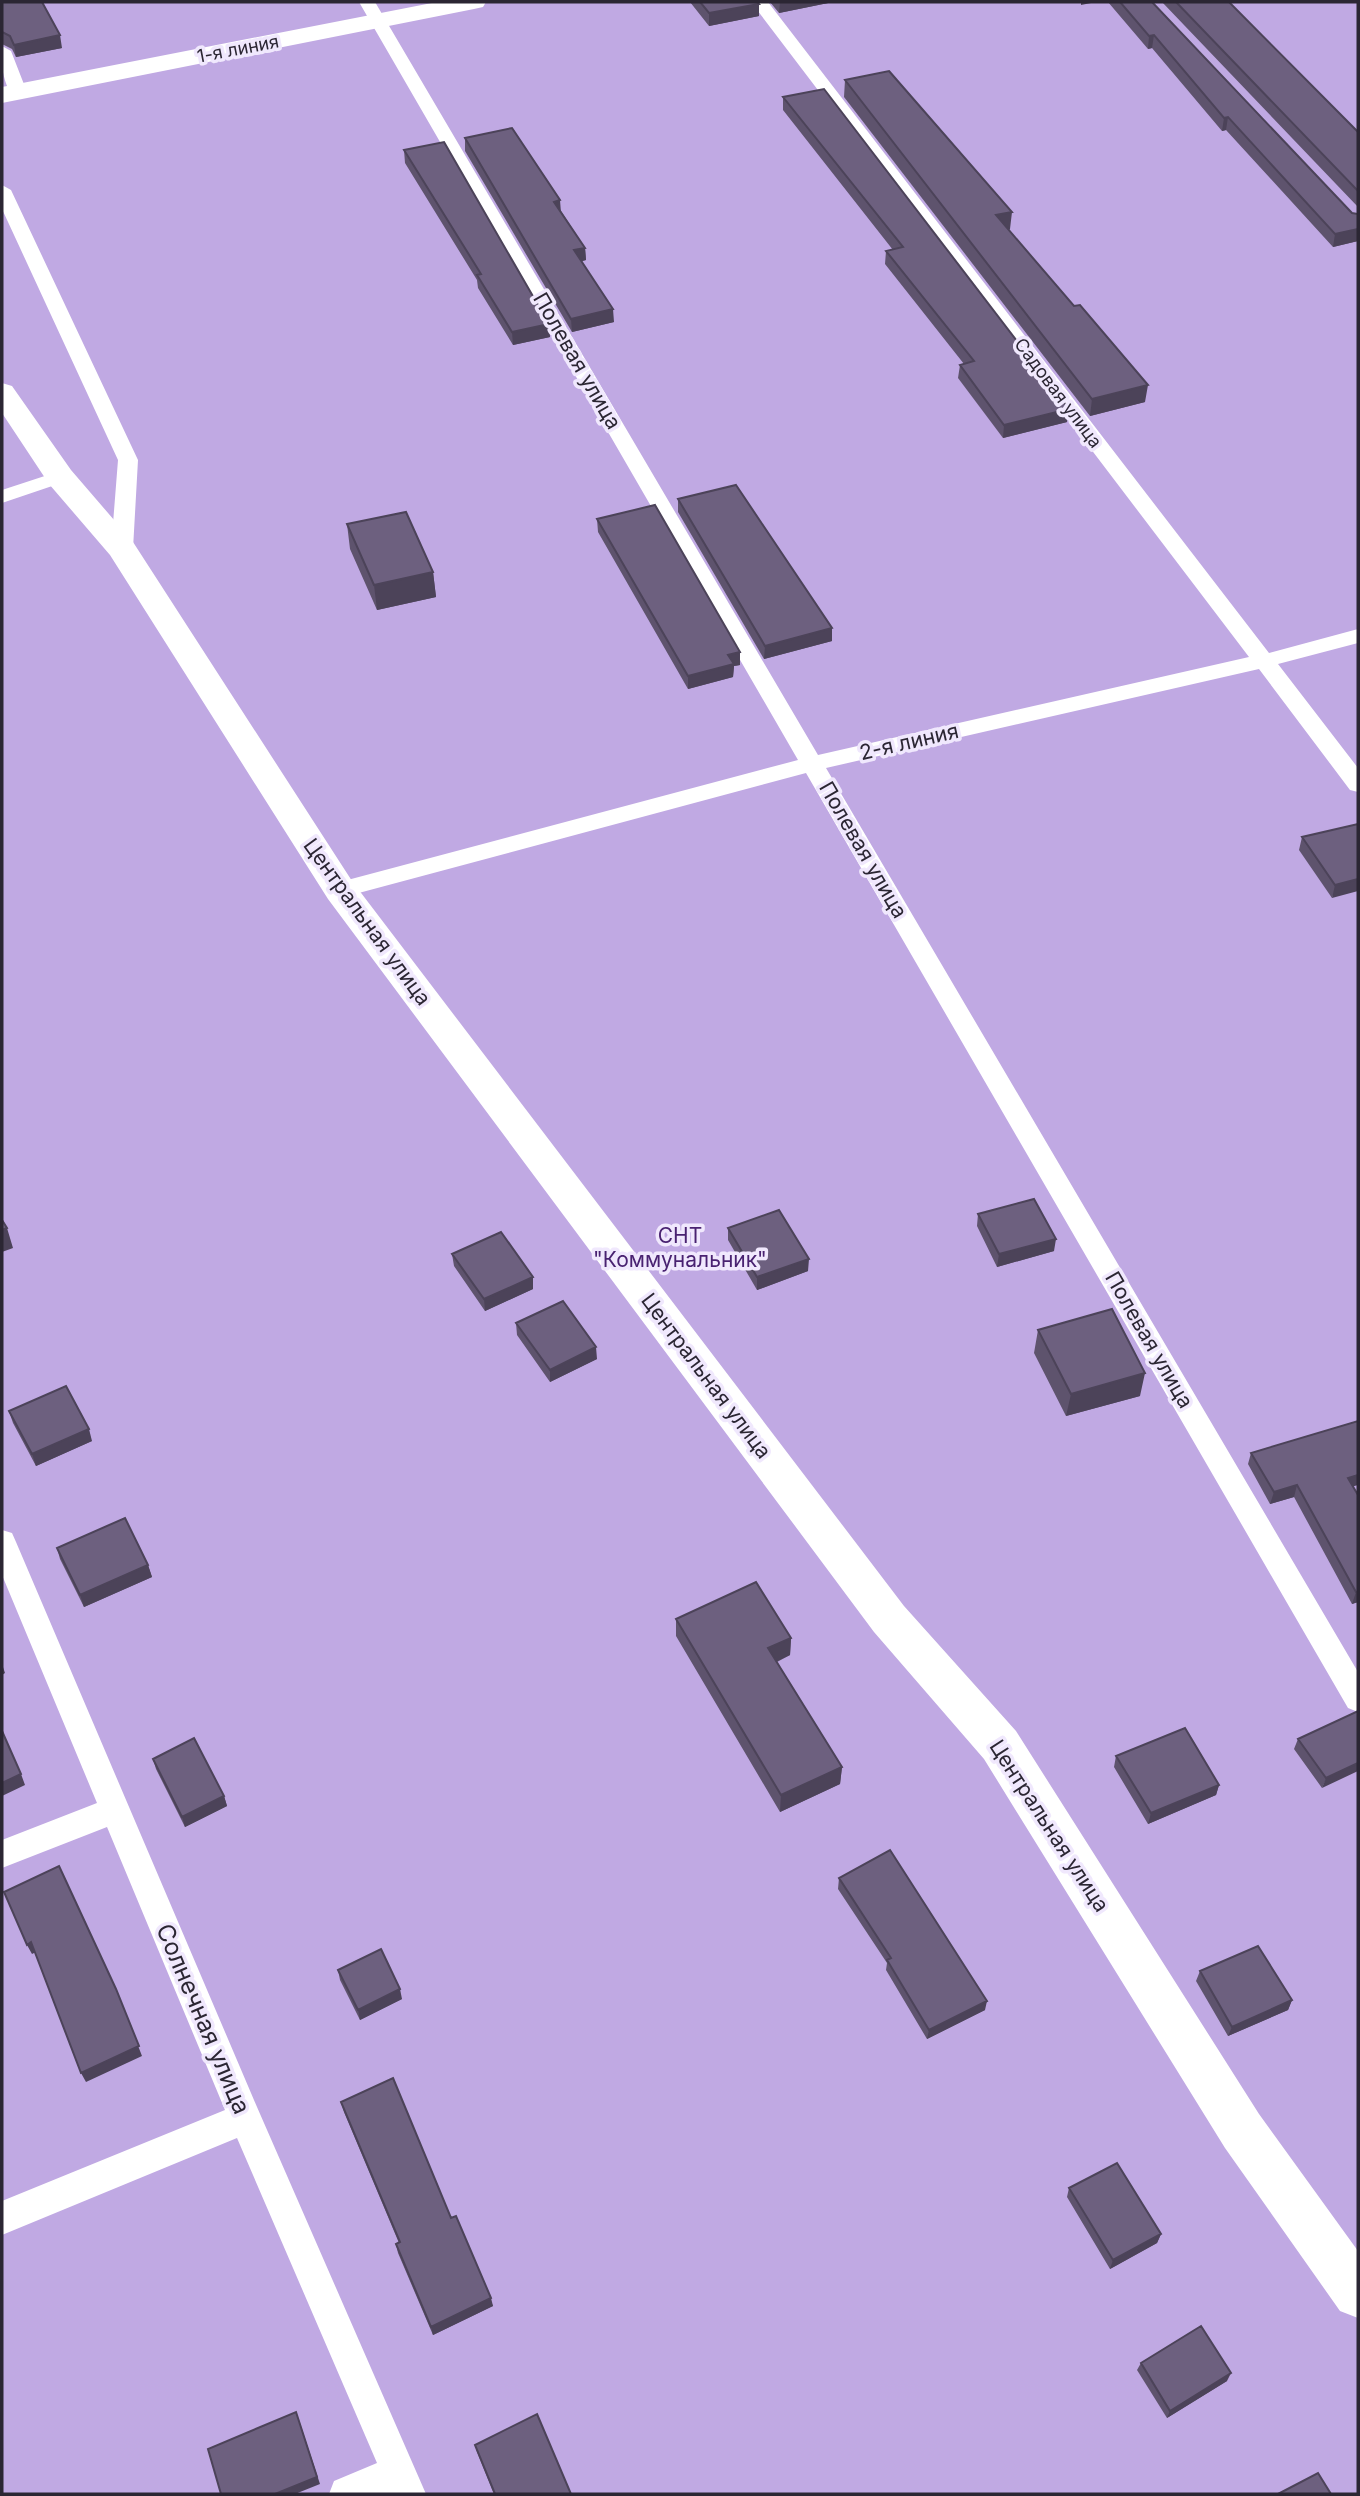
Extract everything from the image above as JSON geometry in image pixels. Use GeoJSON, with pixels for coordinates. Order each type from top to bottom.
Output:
{"type":"FeatureCollection","features":[{"type":"Feature","properties":{"kind":"street","name":"1-я линия"},"geometry":{"type":"LineString","coordinates":[[10,93],[373,12],[474,2]]}},
{"type":"Feature","properties":{"kind":"street","name":"Центральная улица"},"geometry":{"type":"LineString","coordinates":[[2,392],[61,477],[122,549],[340,890],[889,1619],[1000,1745],[1242,2131],[1358,2293]]}},
{"type":"Feature","properties":{"kind":"lane","name":"Садовая улица"},"geometry":{"type":"LineString","coordinates":[[758,2],[1358,783]]}},
{"type":"Feature","properties":{"kind":"lane","name":"Полевая улица"},"geometry":{"type":"LineString","coordinates":[[373,12],[1358,1699]]}},
{"type":"Feature","properties":{"kind":"lane"},"geometry":{"type":"LineString","coordinates":[[2,51],[10,93]]}},
{"type":"Feature","properties":{"kind":"lane"},"geometry":{"type":"LineString","coordinates":[[2,190],[128,460],[122,549]]}},
{"type":"Feature","properties":{"kind":"lane"},"geometry":{"type":"LineString","coordinates":[[2,497],[61,477]]}},
{"type":"Feature","properties":{"kind":"lane","name":"2-я линия"},"geometry":{"type":"LineString","coordinates":[[340,890],[812,764],[1264,661],[1358,636]]}},
{"type":"Feature","properties":{"kind":"lane","name":"Солнечная улица"},"geometry":{"type":"LineString","coordinates":[[2,1542],[245,2118],[403,2483]]}},
{"type":"Feature","properties":{"kind":"lane"},"geometry":{"type":"LineString","coordinates":[[2,1854],[114,1810]]}},
{"type":"Feature","properties":{"kind":"lane"},"geometry":{"type":"LineString","coordinates":[[2,2218],[245,2118]]}},
{"type":"Feature","properties":{"kind":"lane"},"geometry":{"type":"LineString","coordinates":[[347,2494],[403,2483]]}},
{"type":"Feature","properties":{"kind":"green space","name":"СНТ \"Коммунальник\""},"geometry":{"type":"Polygon","coordinates":[[[2,2],[1358,2],[1358,2494],[2,2494],[2,2]]]}},
{"type":"Feature","properties":{"kind":"building"},"geometry":{"type":"Polygon","coordinates":[[[2,2],[42,2],[60,35],[14,45],[10,36],[2,32],[2,2]]]}},
{"type":"Feature","properties":{"kind":"building"},"geometry":{"type":"Polygon","coordinates":[[[700,2],[757,2],[759,4],[709,13],[700,2]]]}},
{"type":"Feature","properties":{"kind":"building"},"geometry":{"type":"Polygon","coordinates":[[[1120,2],[1152,2],[1352,213],[1358,214],[1358,229],[1335,234],[1228,117],[1224,118],[1154,35],[1149,36],[1120,2]]]}},
{"type":"Feature","properties":{"kind":"building"},"geometry":{"type":"Polygon","coordinates":[[[1176,2],[1229,2],[1358,132],[1358,191],[1176,2]]]}},
{"type":"Feature","properties":{"kind":"building"},"geometry":{"type":"Polygon","coordinates":[[[889,71],[1012,212],[996,215],[1074,306],[1080,305],[1148,385],[1092,399],[845,80],[889,71]]]}},
{"type":"Feature","properties":{"kind":"building"},"geometry":{"type":"Polygon","coordinates":[[[824,89],[1069,409],[1004,425],[960,365],[974,361],[886,251],[903,247],[783,97],[824,89]]]}},
{"type":"Feature","properties":{"kind":"building"},"geometry":{"type":"Polygon","coordinates":[[[512,128],[560,200],[554,202],[585,248],[574,250],[613,309],[571,319],[465,138],[512,128]]]}},
{"type":"Feature","properties":{"kind":"building"},"geometry":{"type":"Polygon","coordinates":[[[444,142],[549,324],[512,332],[477,275],[481,274],[404,150],[444,142]]]}},
{"type":"Feature","properties":{"kind":"building"},"geometry":{"type":"Polygon","coordinates":[[[736,485],[832,628],[765,646],[678,499],[736,485]]]}},
{"type":"Feature","properties":{"kind":"building"},"geometry":{"type":"Polygon","coordinates":[[[655,505],[740,652],[728,655],[734,664],[688,676],[597,519],[655,505]]]}},
{"type":"Feature","properties":{"kind":"building"},"geometry":{"type":"Polygon","coordinates":[[[406,512],[433,572],[374,585],[347,524],[406,512]]]}},
{"type":"Feature","properties":{"kind":"building"},"geometry":{"type":"Polygon","coordinates":[[[1358,824],[1358,879],[1335,885],[1302,837],[1358,824]]]}},
{"type":"Feature","properties":{"kind":"building"},"geometry":{"type":"Polygon","coordinates":[[[1034,1199],[1056,1239],[999,1254],[978,1214],[1034,1199]]]}},
{"type":"Feature","properties":{"kind":"building"},"geometry":{"type":"Polygon","coordinates":[[[779,1210],[809,1259],[757,1277],[728,1228],[779,1210]]]}},
{"type":"Feature","properties":{"kind":"building"},"geometry":{"type":"Polygon","coordinates":[[[501,1232],[533,1277],[484,1299],[452,1254],[501,1232]]]}},
{"type":"Feature","properties":{"kind":"building"},"geometry":{"type":"Polygon","coordinates":[[[563,1301],[596,1347],[550,1370],[516,1323],[563,1301]]]}},
{"type":"Feature","properties":{"kind":"building"},"geometry":{"type":"Polygon","coordinates":[[[1112,1309],[1145,1373],[1071,1394],[1038,1330],[1112,1309]]]}},
{"type":"Feature","properties":{"kind":"building"},"geometry":{"type":"Polygon","coordinates":[[[66,1386],[89,1429],[32,1454],[9,1411],[66,1386]]]}},
{"type":"Feature","properties":{"kind":"building"},"geometry":{"type":"Polygon","coordinates":[[[1358,1421],[1358,1475],[1348,1478],[1358,1495],[1356,1592],[1297,1485],[1274,1492],[1251,1453],[1358,1421]]]}},
{"type":"Feature","properties":{"kind":"building"},"geometry":{"type":"Polygon","coordinates":[[[125,1518],[148,1565],[80,1595],[57,1548],[125,1518]]]}},
{"type":"Feature","properties":{"kind":"building"},"geometry":{"type":"Polygon","coordinates":[[[756,1582],[791,1638],[768,1648],[842,1767],[781,1795],[676,1619],[756,1582]]]}},
{"type":"Feature","properties":{"kind":"building"},"geometry":{"type":"Polygon","coordinates":[[[1358,1711],[1358,1763],[1326,1778],[1298,1739],[1358,1711]]]}},
{"type":"Feature","properties":{"kind":"building"},"geometry":{"type":"Polygon","coordinates":[[[1185,1728],[1219,1785],[1151,1813],[1116,1756],[1185,1728]]]}},
{"type":"Feature","properties":{"kind":"building"},"geometry":{"type":"Polygon","coordinates":[[[2,1731],[21,1774],[2,1783],[2,1731]]]}},
{"type":"Feature","properties":{"kind":"building"},"geometry":{"type":"Polygon","coordinates":[[[194,1738],[224,1796],[182,1817],[153,1759],[194,1738]]]}},
{"type":"Feature","properties":{"kind":"building"},"geometry":{"type":"Polygon","coordinates":[[[890,1850],[987,2001],[929,2030],[887,1960],[891,1958],[839,1878],[890,1850]]]}},
{"type":"Feature","properties":{"kind":"building"},"geometry":{"type":"Polygon","coordinates":[[[59,1866],[116,1989],[139,2046],[81,2073],[31,1942],[27,1945],[4,1892],[59,1866]]]}},
{"type":"Feature","properties":{"kind":"building"},"geometry":{"type":"Polygon","coordinates":[[[1258,1946],[1292,2000],[1232,2027],[1200,1971],[1258,1946]]]}},
{"type":"Feature","properties":{"kind":"building"},"geometry":{"type":"Polygon","coordinates":[[[381,1949],[400,1989],[358,2010],[338,1970],[381,1949]]]}},
{"type":"Feature","properties":{"kind":"building"},"geometry":{"type":"Polygon","coordinates":[[[393,2078],[451,2218],[456,2216],[491,2298],[431,2327],[396,2244],[400,2242],[341,2102],[393,2078]]]}},
{"type":"Feature","properties":{"kind":"building"},"geometry":{"type":"Polygon","coordinates":[[[1117,2163],[1161,2234],[1113,2260],[1069,2188],[1117,2163]]]}},
{"type":"Feature","properties":{"kind":"building"},"geometry":{"type":"Polygon","coordinates":[[[1201,2326],[1231,2373],[1170,2411],[1141,2363],[1201,2326]]]}},
{"type":"Feature","properties":{"kind":"building"},"geometry":{"type":"Polygon","coordinates":[[[296,2412],[317,2477],[275,2494],[221,2494],[208,2449],[296,2412]]]}},
{"type":"Feature","properties":{"kind":"building"},"geometry":{"type":"Polygon","coordinates":[[[537,2414],[571,2494],[495,2494],[475,2445],[537,2414]]]}},
{"type":"Feature","properties":{"kind":"building"},"geometry":{"type":"Polygon","coordinates":[[[1318,2473],[1331,2494],[1278,2494],[1318,2473]]]}}]}
